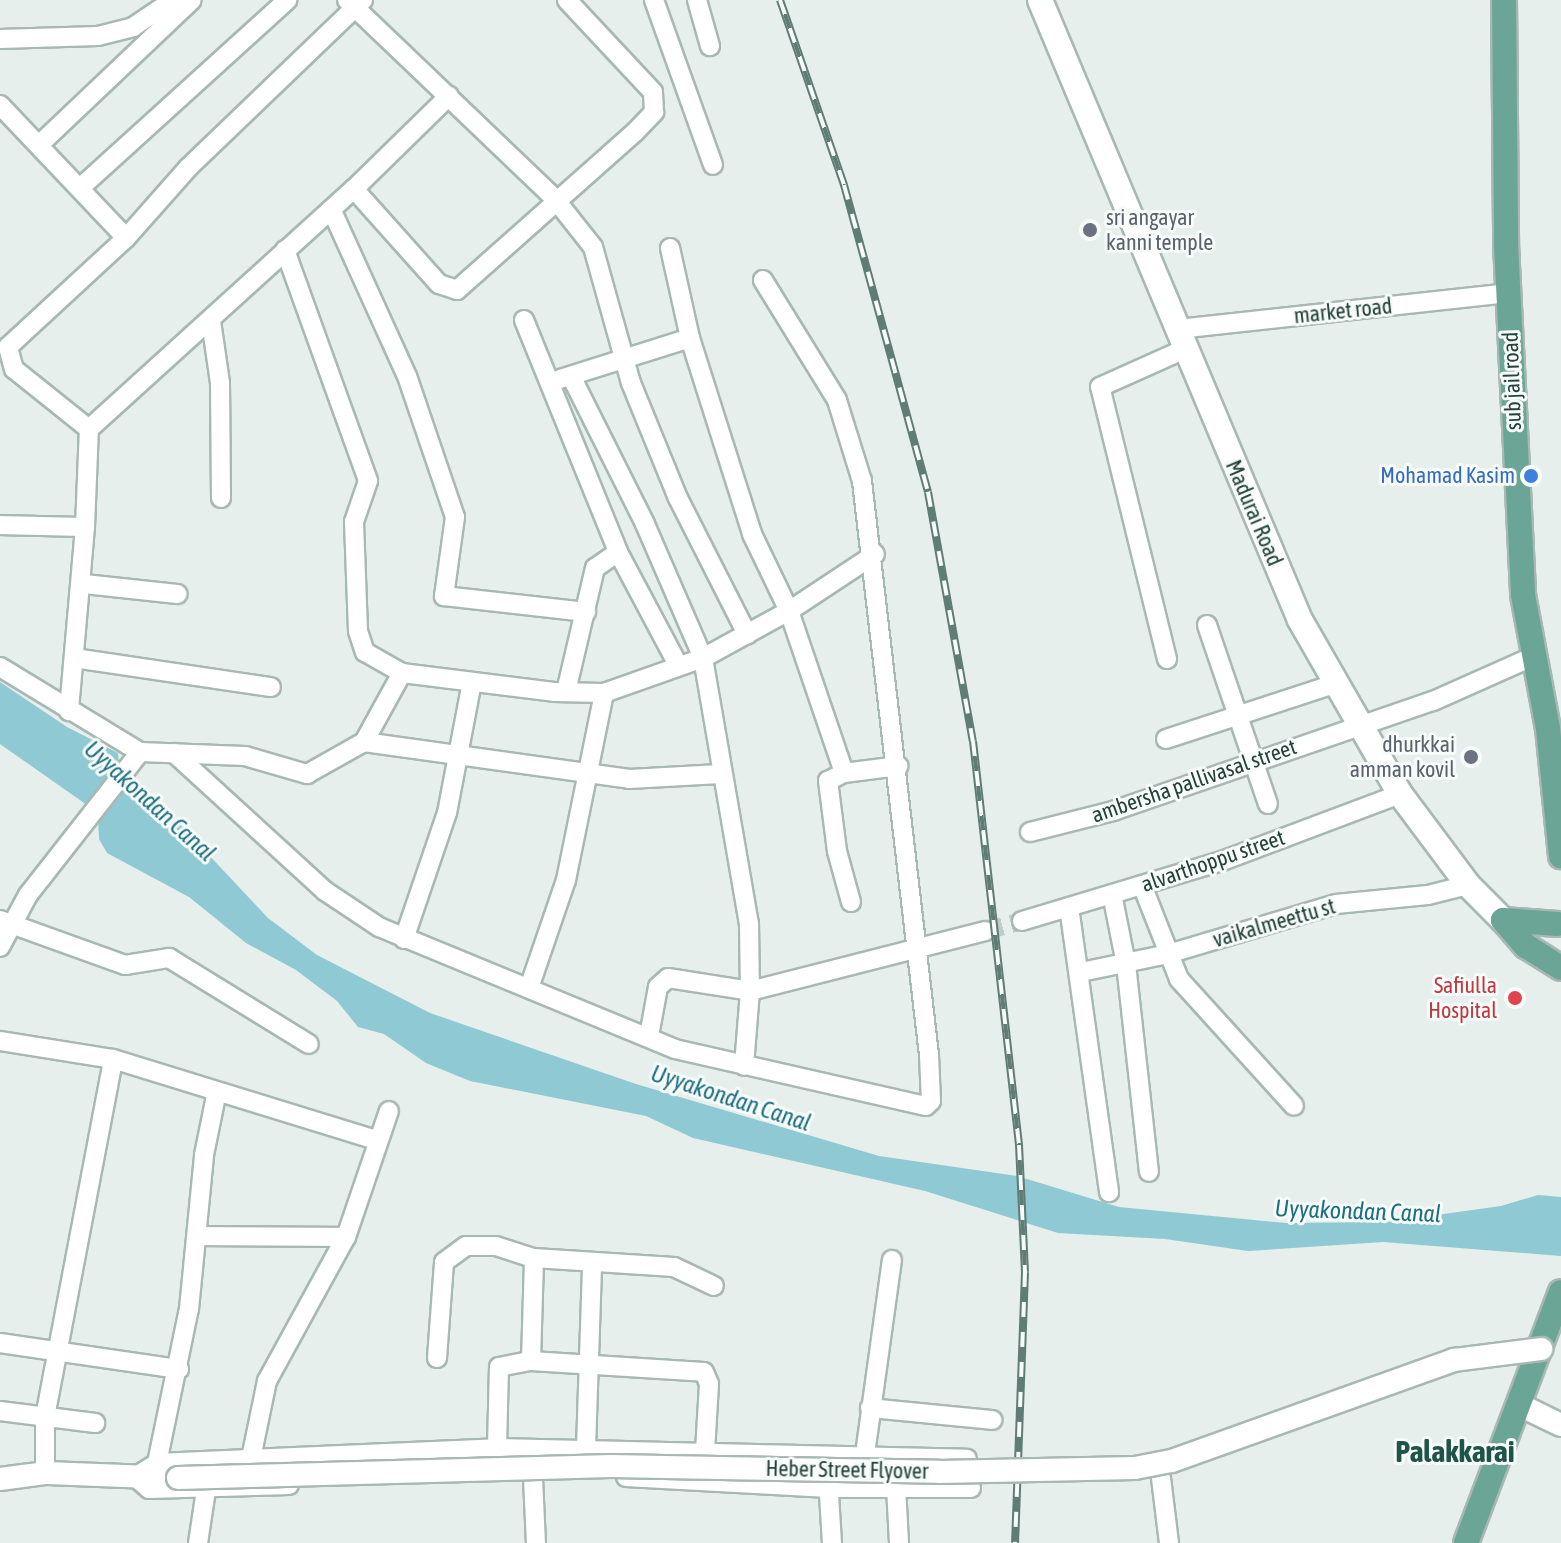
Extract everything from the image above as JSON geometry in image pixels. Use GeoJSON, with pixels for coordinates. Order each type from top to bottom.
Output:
{"type":"FeatureCollection","features":[{"type":"Feature","properties":{"kind":"main road","name":"Madurai Road"},"geometry":{"type":"LineString","coordinates":[[1040,0],[1300,620],[1334,684],[1400,794],[1468,885],[1526,946],[1561,968]]}},
{"type":"Feature","properties":{"kind":"main road","name":"sub jail road"},"geometry":{"type":"LineString","coordinates":[[1504,0],[1508,293],[1523,595],[1548,728],[1561,856]]}},
{"type":"Feature","properties":{"kind":"main road"},"geometry":{"type":"LineString","coordinates":[[1503,920],[1560,923],[1551,942],[1561,968]]}},
{"type":"Feature","properties":{"kind":"main road"},"geometry":{"type":"LineString","coordinates":[[1466,1543],[1561,1292]]}},
{"type":"Feature","properties":{"kind":"street"},"geometry":{"type":"LineString","coordinates":[[0,39],[98,36],[133,27],[173,0]]}},
{"type":"Feature","properties":{"kind":"street"},"geometry":{"type":"LineString","coordinates":[[40,144],[192,0]]}},
{"type":"Feature","properties":{"kind":"street"},"geometry":{"type":"LineString","coordinates":[[80,188],[287,0]]}},
{"type":"Feature","properties":{"kind":"street"},"geometry":{"type":"LineString","coordinates":[[354,189],[439,284],[457,290],[555,199],[635,132],[657,104],[653,92],[567,0]]}},
{"type":"Feature","properties":{"kind":"street"},"geometry":{"type":"LineString","coordinates":[[654,0],[713,165]]}},
{"type":"Feature","properties":{"kind":"street"},"geometry":{"type":"LineString","coordinates":[[697,0],[710,46]]}},
{"type":"Feature","properties":{"kind":"street"},"geometry":{"type":"LineString","coordinates":[[89,429],[14,369],[8,347],[126,238],[188,168],[355,3],[555,199],[602,268],[624,357],[678,498],[747,634]]}},
{"type":"Feature","properties":{"kind":"street"},"geometry":{"type":"LineString","coordinates":[[69,711],[84,584],[89,429],[332,211],[449,96]]}},
{"type":"Feature","properties":{"kind":"street"},"geometry":{"type":"LineString","coordinates":[[3,114],[40,144],[126,238]]}},
{"type":"Feature","properties":{"kind":"street"},"geometry":{"type":"LineString","coordinates":[[332,211],[407,376],[455,517],[444,596],[586,612]]}},
{"type":"Feature","properties":{"kind":"street"},"geometry":{"type":"LineString","coordinates":[[670,248],[690,338],[752,534],[789,611],[844,773]]}},
{"type":"Feature","properties":{"kind":"street"},"geometry":{"type":"LineString","coordinates":[[285,250],[368,481],[354,522],[358,631],[365,652],[402,673],[566,692],[604,693],[703,658],[789,611],[875,554]]}},
{"type":"Feature","properties":{"kind":"street"},"geometry":{"type":"LineString","coordinates":[[174,753],[325,891],[404,939],[675,1049],[926,1106],[931,1101],[929,1055],[875,554],[862,481],[837,400],[763,280]]}},
{"type":"Feature","properties":{"kind":"street","name":"market road"},"geometry":{"type":"LineString","coordinates":[[1167,659],[1100,387],[1182,339],[1508,293]]}},
{"type":"Feature","properties":{"kind":"street"},"geometry":{"type":"LineString","coordinates":[[524,320],[546,383],[618,552],[678,665]]}},
{"type":"Feature","properties":{"kind":"street"},"geometry":{"type":"LineString","coordinates":[[211,321],[220,383],[221,498]]}},
{"type":"Feature","properties":{"kind":"street"},"geometry":{"type":"LineString","coordinates":[[546,383],[690,338]]}},
{"type":"Feature","properties":{"kind":"street"},"geometry":{"type":"LineString","coordinates":[[571,376],[645,524],[703,658],[720,774],[749,923],[750,991],[744,1066]]}},
{"type":"Feature","properties":{"kind":"street"},"geometry":{"type":"LineString","coordinates":[[0,525],[85,527]]}},
{"type":"Feature","properties":{"kind":"street"},"geometry":{"type":"LineString","coordinates":[[566,692],[595,568],[618,552]]}},
{"type":"Feature","properties":{"kind":"street"},"geometry":{"type":"LineString","coordinates":[[84,584],[177,594]]}},
{"type":"Feature","properties":{"kind":"street"},"geometry":{"type":"LineString","coordinates":[[1207,625],[1241,712],[1268,804]]}},
{"type":"Feature","properties":{"kind":"street","name":"ambersha pallivasal street"},"geometry":{"type":"LineString","coordinates":[[1030,832],[1113,811],[1433,701],[1534,656]]}},
{"type":"Feature","properties":{"kind":"street"},"geometry":{"type":"LineString","coordinates":[[74,658],[271,687]]}},
{"type":"Feature","properties":{"kind":"street"},"geometry":{"type":"LineString","coordinates":[[0,667],[140,752],[245,756],[307,774],[364,742],[402,673]]}},
{"type":"Feature","properties":{"kind":"street"},"geometry":{"type":"LineString","coordinates":[[404,939],[447,813],[472,682]]}},
{"type":"Feature","properties":{"kind":"street"},"geometry":{"type":"LineString","coordinates":[[1166,739],[1334,684]]}},
{"type":"Feature","properties":{"kind":"street"},"geometry":{"type":"LineString","coordinates":[[529,988],[566,880],[604,693]]}},
{"type":"Feature","properties":{"kind":"street"},"geometry":{"type":"LineString","coordinates":[[364,742],[589,770],[629,779],[720,774]]}},
{"type":"Feature","properties":{"kind":"street"},"geometry":{"type":"LineString","coordinates":[[0,947],[4,922],[140,752]]}},
{"type":"Feature","properties":{"kind":"street"},"geometry":{"type":"LineString","coordinates":[[851,902],[828,801],[828,781],[844,773],[899,766]]}},
{"type":"Feature","properties":{"kind":"street","name":"alvarthoppu street"},"geometry":{"type":"LineString","coordinates":[[1022,921],[1142,885],[1400,794]]}},
{"type":"Feature","properties":{"kind":"street"},"geometry":{"type":"LineString","coordinates":[[1142,885],[1179,979],[1207,1015],[1294,1106]]}},
{"type":"Feature","properties":{"kind":"street","name":"vaikalmeettu st"},"geometry":{"type":"LineString","coordinates":[[1081,972],[1168,954],[1336,904],[1428,895],[1468,885]]}},
{"type":"Feature","properties":{"kind":"street"},"geometry":{"type":"LineString","coordinates":[[1112,894],[1126,964],[1149,1172]]}},
{"type":"Feature","properties":{"kind":"street"},"geometry":{"type":"LineString","coordinates":[[1069,907],[1081,972],[1109,1192]]}},
{"type":"Feature","properties":{"kind":"street"},"geometry":{"type":"LineString","coordinates":[[4,922],[125,965],[169,958],[309,1044]]}},
{"type":"Feature","properties":{"kind":"street"},"geometry":{"type":"LineString","coordinates":[[649,1036],[658,987],[668,978],[750,991],[985,931]]}},
{"type":"Feature","properties":{"kind":"street"},"geometry":{"type":"LineString","coordinates":[[0,1041],[113,1059],[377,1140]]}},
{"type":"Feature","properties":{"kind":"street"},"geometry":{"type":"LineString","coordinates":[[45,1473],[45,1417],[113,1059]]}},
{"type":"Feature","properties":{"kind":"street"},"geometry":{"type":"LineString","coordinates":[[157,1463],[179,1369],[199,1236],[204,1155],[217,1091]]}},
{"type":"Feature","properties":{"kind":"street"},"geometry":{"type":"LineString","coordinates":[[250,1463],[267,1381],[346,1237],[389,1111]]}},
{"type":"Feature","properties":{"kind":"street"},"geometry":{"type":"LineString","coordinates":[[199,1236],[346,1237]]}},
{"type":"Feature","properties":{"kind":"street"},"geometry":{"type":"LineString","coordinates":[[437,1358],[444,1262],[466,1246],[496,1246],[534,1258],[592,1264],[674,1267],[714,1286]]}},
{"type":"Feature","properties":{"kind":"street"},"geometry":{"type":"LineString","coordinates":[[531,1361],[534,1258]]}},
{"type":"Feature","properties":{"kind":"street"},"geometry":{"type":"LineString","coordinates":[[865,1454],[892,1260]]}},
{"type":"Feature","properties":{"kind":"street"},"geometry":{"type":"LineString","coordinates":[[586,1448],[592,1264]]}},
{"type":"Feature","properties":{"kind":"street"},"geometry":{"type":"LineString","coordinates":[[0,1343],[179,1369]]}},
{"type":"Feature","properties":{"kind":"street","name":"Heber Street Flyover"},"geometry":{"type":"LineString","coordinates":[[0,1479],[45,1473],[178,1478],[611,1466],[939,1472],[1135,1468],[1185,1457],[1454,1360],[1541,1349]]}},
{"type":"Feature","properties":{"kind":"street"},"geometry":{"type":"LineString","coordinates":[[497,1448],[499,1367],[531,1361],[704,1372],[709,1384],[705,1451]]}},
{"type":"Feature","properties":{"kind":"street"},"geometry":{"type":"LineString","coordinates":[[870,1408],[992,1420]]}},
{"type":"Feature","properties":{"kind":"street"},"geometry":{"type":"LineString","coordinates":[[1530,1410],[1561,1425]]}},
{"type":"Feature","properties":{"kind":"street"},"geometry":{"type":"LineString","coordinates":[[0,1411],[95,1423]]}},
{"type":"Feature","properties":{"kind":"street"},"geometry":{"type":"LineString","coordinates":[[967,1459],[865,1454],[497,1448],[250,1463],[157,1463],[135,1477],[149,1489],[206,1490],[615,1476],[829,1488],[971,1488]]}},
{"type":"Feature","properties":{"kind":"street"},"geometry":{"type":"LineString","coordinates":[[823,1454],[829,1488],[832,1543]]}},
{"type":"Feature","properties":{"kind":"street"},"geometry":{"type":"LineString","coordinates":[[533,1478],[536,1543]]}},
{"type":"Feature","properties":{"kind":"street"},"geometry":{"type":"LineString","coordinates":[[1161,1478],[1169,1543]]}},
{"type":"Feature","properties":{"kind":"street"},"geometry":{"type":"LineString","coordinates":[[896,1487],[899,1543]]}},
{"type":"Feature","properties":{"kind":"street"},"geometry":{"type":"LineString","coordinates":[[198,1543],[206,1490]]}},
{"type":"Feature","properties":{"kind":"water","name":"Uyyakondan Canal"},"geometry":{"type":"Polygon","coordinates":[[[0,682],[67,727],[118,753],[120,774],[161,804],[268,918],[317,955],[430,1013],[636,1084],[879,1156],[1017,1176],[1119,1207],[1286,1223],[1386,1222],[1501,1206],[1538,1195],[1561,1197],[1561,1256],[1383,1242],[1248,1251],[1165,1239],[1058,1233],[925,1191],[693,1138],[646,1116],[470,1081],[426,1063],[384,1034],[358,1027],[337,1001],[296,970],[246,943],[189,897],[107,853],[99,839],[98,817],[87,805],[0,744],[0,682]]]}},
{"type":"Feature","properties":{"kind":"tunnel"},"geometry":{"type":"LineString","coordinates":[[985,931],[1022,921]]}},
{"type":"Feature","properties":{"kind":"railway"},"geometry":{"type":"LineString","coordinates":[[780,0],[844,185],[928,492],[973,741],[1019,1145],[1025,1272],[1015,1543]]}},
{"type":"Feature","properties":{"kind":"place","name":"sri angayar kanni temple"},"geometry":{"type":"Point","coordinates":[1090,230]}},
{"type":"Feature","properties":{"kind":"place","name":"Mohamad Kasim"},"geometry":{"type":"Point","coordinates":[1531,476]}},
{"type":"Feature","properties":{"kind":"place","name":"dhurkkai amman kovil"},"geometry":{"type":"Point","coordinates":[1471,757]}},
{"type":"Feature","properties":{"kind":"place","name":"Safiulla Hospital"},"geometry":{"type":"Point","coordinates":[1515,998]}},
{"type":"Feature","properties":{"kind":"district","name":"Palakkarai"},"geometry":{"type":"Point","coordinates":[1455,1451]}}]}
